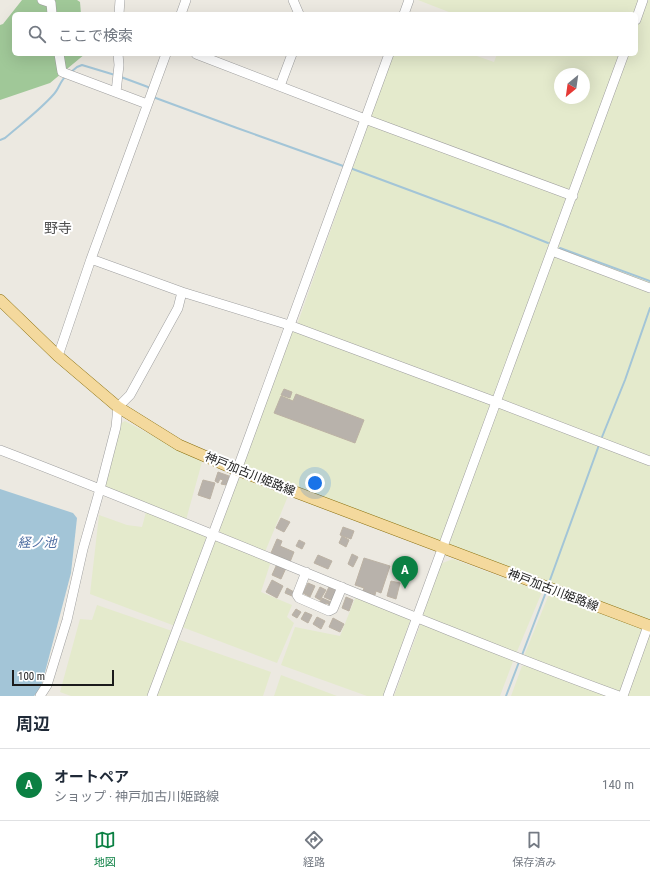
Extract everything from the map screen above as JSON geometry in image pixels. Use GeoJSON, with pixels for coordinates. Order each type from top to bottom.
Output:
{"type":"FeatureCollection","features":[{"type":"Feature","properties":{"kind":"main road","name":"神戸加古川姫路線"},"geometry":{"type":"LineString","coordinates":[[0,300],[58,356],[118,407],[179,445],[236,470],[649,626]]}},
{"type":"Feature","properties":{"kind":"street"},"geometry":{"type":"LineString","coordinates":[[42,0],[51,3],[52,12]]}},
{"type":"Feature","properties":{"kind":"street"},"geometry":{"type":"LineString","coordinates":[[119,12],[120,0]]}},
{"type":"Feature","properties":{"kind":"street"},"geometry":{"type":"LineString","coordinates":[[182,12],[186,0]]}},
{"type":"Feature","properties":{"kind":"street"},"geometry":{"type":"LineString","coordinates":[[293,0],[299,12]]}},
{"type":"Feature","properties":{"kind":"street"},"geometry":{"type":"LineString","coordinates":[[405,12],[409,0]]}},
{"type":"Feature","properties":{"kind":"street"},"geometry":{"type":"LineString","coordinates":[[638,14],[643,0]]}},
{"type":"Feature","properties":{"kind":"street"},"geometry":{"type":"LineString","coordinates":[[59,56],[62,72],[147,104]]}},
{"type":"Feature","properties":{"kind":"street"},"geometry":{"type":"LineString","coordinates":[[116,92],[119,65],[118,56]]}},
{"type":"Feature","properties":{"kind":"street"},"geometry":{"type":"LineString","coordinates":[[58,356],[91,259],[165,56]]}},
{"type":"Feature","properties":{"kind":"street"},"geometry":{"type":"LineString","coordinates":[[201,56],[365,119],[573,196]]}},
{"type":"Feature","properties":{"kind":"street"},"geometry":{"type":"LineString","coordinates":[[280,86],[291,56]]}},
{"type":"Feature","properties":{"kind":"street"},"geometry":{"type":"LineString","coordinates":[[152,696],[388,56]]}},
{"type":"Feature","properties":{"kind":"street"},"geometry":{"type":"LineString","coordinates":[[388,696],[441,548],[573,196],[623,56]]}},
{"type":"Feature","properties":{"kind":"street"},"geometry":{"type":"LineString","coordinates":[[552,251],[650,288]]}},
{"type":"Feature","properties":{"kind":"street"},"geometry":{"type":"LineString","coordinates":[[91,259],[182,292],[289,325],[650,461]]}},
{"type":"Feature","properties":{"kind":"street"},"geometry":{"type":"LineString","coordinates":[[40,696],[47,685],[67,620],[83,549],[116,427],[118,407],[130,395],[178,308],[182,292]]}},
{"type":"Feature","properties":{"kind":"street"},"geometry":{"type":"LineString","coordinates":[[0,450],[416,617],[619,696]]}},
{"type":"Feature","properties":{"kind":"street"},"geometry":{"type":"LineString","coordinates":[[306,572],[297,595],[299,598],[328,611],[334,609],[342,587]]}},
{"type":"Feature","properties":{"kind":"street"},"geometry":{"type":"LineString","coordinates":[[623,696],[649,626]]}},
{"type":"Feature","properties":{"kind":"green space"},"geometry":{"type":"Polygon","coordinates":[[[22,0],[77,0],[80,2],[81,12],[12,12],[22,0]]]}},
{"type":"Feature","properties":{"kind":"green space"},"geometry":{"type":"Polygon","coordinates":[[[418,0],[650,0],[650,459],[297,325],[392,56],[477,56],[494,62],[496,56],[638,56],[638,12],[449,12],[418,0]]]}},
{"type":"Feature","properties":{"kind":"green space"},"geometry":{"type":"Polygon","coordinates":[[[12,13],[12,56],[83,56],[50,83],[0,100],[0,25],[3,24],[12,13]]]}},
{"type":"Feature","properties":{"kind":"green space"},"geometry":{"type":"Polygon","coordinates":[[[292,327],[650,463],[650,622],[241,466],[292,327]]]}},
{"type":"Feature","properties":{"kind":"green space"},"geometry":{"type":"Polygon","coordinates":[[[125,421],[202,462],[186,520],[106,488],[104,483],[120,424],[125,421]]]}},
{"type":"Feature","properties":{"kind":"green space"},"geometry":{"type":"Polygon","coordinates":[[[238,477],[288,496],[265,552],[223,535],[217,528],[238,477]]]}},
{"type":"Feature","properties":{"kind":"green space"},"geometry":{"type":"Polygon","coordinates":[[[146,512],[207,536],[175,626],[90,594],[99,515],[127,525],[142,527],[146,512]]]}},
{"type":"Feature","properties":{"kind":"green space"},"geometry":{"type":"Polygon","coordinates":[[[215,537],[271,561],[261,592],[292,605],[287,617],[294,623],[277,663],[182,627],[215,537]]]}},
{"type":"Feature","properties":{"kind":"green space"},"geometry":{"type":"Polygon","coordinates":[[[453,559],[542,592],[516,654],[423,615],[440,564],[453,559]]]}},
{"type":"Feature","properties":{"kind":"green space"},"geometry":{"type":"Polygon","coordinates":[[[549,594],[643,629],[620,694],[524,656],[549,594]]]}},
{"type":"Feature","properties":{"kind":"green space"},"geometry":{"type":"Polygon","coordinates":[[[356,596],[411,618],[384,696],[367,696],[281,665],[295,627],[340,636],[356,596]]]}},
{"type":"Feature","properties":{"kind":"green space"},"geometry":{"type":"Polygon","coordinates":[[[97,605],[172,631],[148,696],[71,696],[60,692],[80,619],[92,620],[97,605]]]}},
{"type":"Feature","properties":{"kind":"green space"},"geometry":{"type":"Polygon","coordinates":[[[421,623],[514,659],[500,696],[394,696],[421,623]]]}},
{"type":"Feature","properties":{"kind":"green space"},"geometry":{"type":"Polygon","coordinates":[[[650,633],[650,696],[626,696],[650,633]]]}},
{"type":"Feature","properties":{"kind":"green space"},"geometry":{"type":"Polygon","coordinates":[[[177,639],[271,672],[263,696],[156,696],[177,639]]]}},
{"type":"Feature","properties":{"kind":"green space"},"geometry":{"type":"Polygon","coordinates":[[[527,665],[607,696],[511,696],[522,666],[527,665]]]}},
{"type":"Feature","properties":{"kind":"green space"},"geometry":{"type":"Polygon","coordinates":[[[281,675],[337,696],[274,696],[281,675]]]}},
{"type":"Feature","properties":{"kind":"water","name":"経ノ池"},"geometry":{"type":"Polygon","coordinates":[[[0,489],[73,513],[77,518],[71,573],[44,676],[40,689],[34,696],[0,696],[0,489]]]}},
{"type":"Feature","properties":{"kind":"building"},"geometry":{"type":"Polygon","coordinates":[[[284,389],[292,392],[290,398],[281,395],[284,389]]]}},
{"type":"Feature","properties":{"kind":"building"},"geometry":{"type":"Polygon","coordinates":[[[296,394],[364,420],[355,443],[274,413],[281,396],[293,401],[296,394]]]}},
{"type":"Feature","properties":{"kind":"building"},"geometry":{"type":"Polygon","coordinates":[[[218,472],[229,476],[226,485],[221,484],[223,480],[220,479],[218,483],[215,481],[218,472]]]}},
{"type":"Feature","properties":{"kind":"building"},"geometry":{"type":"Polygon","coordinates":[[[203,480],[215,483],[210,499],[198,495],[203,480]]]}},
{"type":"Feature","properties":{"kind":"building"},"geometry":{"type":"Polygon","coordinates":[[[281,518],[290,522],[284,532],[276,528],[281,518]]]}},
{"type":"Feature","properties":{"kind":"building"},"geometry":{"type":"Polygon","coordinates":[[[343,527],[354,531],[351,539],[340,535],[343,527]]]}},
{"type":"Feature","properties":{"kind":"building"},"geometry":{"type":"Polygon","coordinates":[[[342,536],[349,540],[346,547],[339,543],[342,536]]]}},
{"type":"Feature","properties":{"kind":"building"},"geometry":{"type":"Polygon","coordinates":[[[277,539],[282,541],[280,546],[294,552],[290,562],[271,553],[277,539]]]}},
{"type":"Feature","properties":{"kind":"building"},"geometry":{"type":"Polygon","coordinates":[[[299,540],[305,543],[302,549],[296,546],[299,540]]]}},
{"type":"Feature","properties":{"kind":"building"},"geometry":{"type":"Polygon","coordinates":[[[352,554],[358,557],[353,567],[348,564],[352,554]]]}},
{"type":"Feature","properties":{"kind":"building"},"geometry":{"type":"Polygon","coordinates":[[[318,555],[332,561],[328,569],[314,563],[318,555]]]}},
{"type":"Feature","properties":{"kind":"building"},"geometry":{"type":"Polygon","coordinates":[[[364,558],[390,566],[381,593],[376,591],[375,595],[363,591],[364,588],[355,585],[364,558]]]}},
{"type":"Feature","properties":{"kind":"building"},"geometry":{"type":"Polygon","coordinates":[[[277,564],[286,568],[281,579],[272,575],[277,564]]]}},
{"type":"Feature","properties":{"kind":"building"},"geometry":{"type":"Polygon","coordinates":[[[272,580],[283,586],[277,598],[266,592],[272,580]]]}},
{"type":"Feature","properties":{"kind":"building"},"geometry":{"type":"Polygon","coordinates":[[[391,581],[400,583],[396,599],[387,596],[391,581]]]}},
{"type":"Feature","properties":{"kind":"building"},"geometry":{"type":"Polygon","coordinates":[[[308,583],[315,586],[310,597],[303,593],[308,583]]]}},
{"type":"Feature","properties":{"kind":"building"},"geometry":{"type":"Polygon","coordinates":[[[320,587],[326,590],[320,600],[315,597],[320,587]]]}},
{"type":"Feature","properties":{"kind":"building"},"geometry":{"type":"Polygon","coordinates":[[[329,587],[337,591],[333,601],[324,597],[329,587]]]}},
{"type":"Feature","properties":{"kind":"building"},"geometry":{"type":"Polygon","coordinates":[[[287,588],[294,592],[292,596],[285,593],[287,588]]]}},
{"type":"Feature","properties":{"kind":"building"},"geometry":{"type":"Polygon","coordinates":[[[346,597],[353,600],[349,611],[342,608],[346,597]]]}},
{"type":"Feature","properties":{"kind":"building"},"geometry":{"type":"Polygon","coordinates":[[[322,598],[331,602],[330,605],[326,603],[325,605],[320,602],[322,598]]]}},
{"type":"Feature","properties":{"kind":"building"},"geometry":{"type":"Polygon","coordinates":[[[296,609],[301,612],[297,618],[292,615],[296,609]]]}},
{"type":"Feature","properties":{"kind":"building"},"geometry":{"type":"Polygon","coordinates":[[[305,612],[312,615],[308,623],[301,619],[305,612]]]}},
{"type":"Feature","properties":{"kind":"building"},"geometry":{"type":"Polygon","coordinates":[[[317,617],[325,621],[321,629],[313,624],[317,617]]]}},
{"type":"Feature","properties":{"kind":"building"},"geometry":{"type":"Polygon","coordinates":[[[333,618],[344,624],[340,632],[329,627],[333,618]]]}},
{"type":"Feature","properties":{"kind":"waterway"},"geometry":{"type":"LineString","coordinates":[[71,72],[82,65],[115,75]]}},
{"type":"Feature","properties":{"kind":"waterway"},"geometry":{"type":"LineString","coordinates":[[0,140],[5,138],[42,106],[56,92],[62,80],[66,76]]}},
{"type":"Feature","properties":{"kind":"waterway"},"geometry":{"type":"LineString","coordinates":[[121,77],[148,87],[149,89]]}},
{"type":"Feature","properties":{"kind":"waterway"},"geometry":{"type":"LineString","coordinates":[[153,97],[346,167]]}},
{"type":"Feature","properties":{"kind":"waterway"},"geometry":{"type":"LineString","coordinates":[[350,168],[548,243]]}},
{"type":"Feature","properties":{"kind":"waterway"},"geometry":{"type":"LineString","coordinates":[[560,248],[650,281]]}},
{"type":"Feature","properties":{"kind":"waterway"},"geometry":{"type":"LineString","coordinates":[[602,437],[625,380],[650,308]]}},
{"type":"Feature","properties":{"kind":"waterway"},"geometry":{"type":"LineString","coordinates":[[550,580],[599,445]]}},
{"type":"Feature","properties":{"kind":"waterway"},"geometry":{"type":"LineString","coordinates":[[522,655],[546,592]]}},
{"type":"Feature","properties":{"kind":"waterway"},"geometry":{"type":"LineString","coordinates":[[506,696],[519,662]]}},
{"type":"Feature","properties":{"kind":"place","name":"オートペア"},"geometry":{"type":"Point","coordinates":[405,589]}},
{"type":"Feature","properties":{"kind":"district","name":"野寺"},"geometry":{"type":"Point","coordinates":[58,228]}}]}
